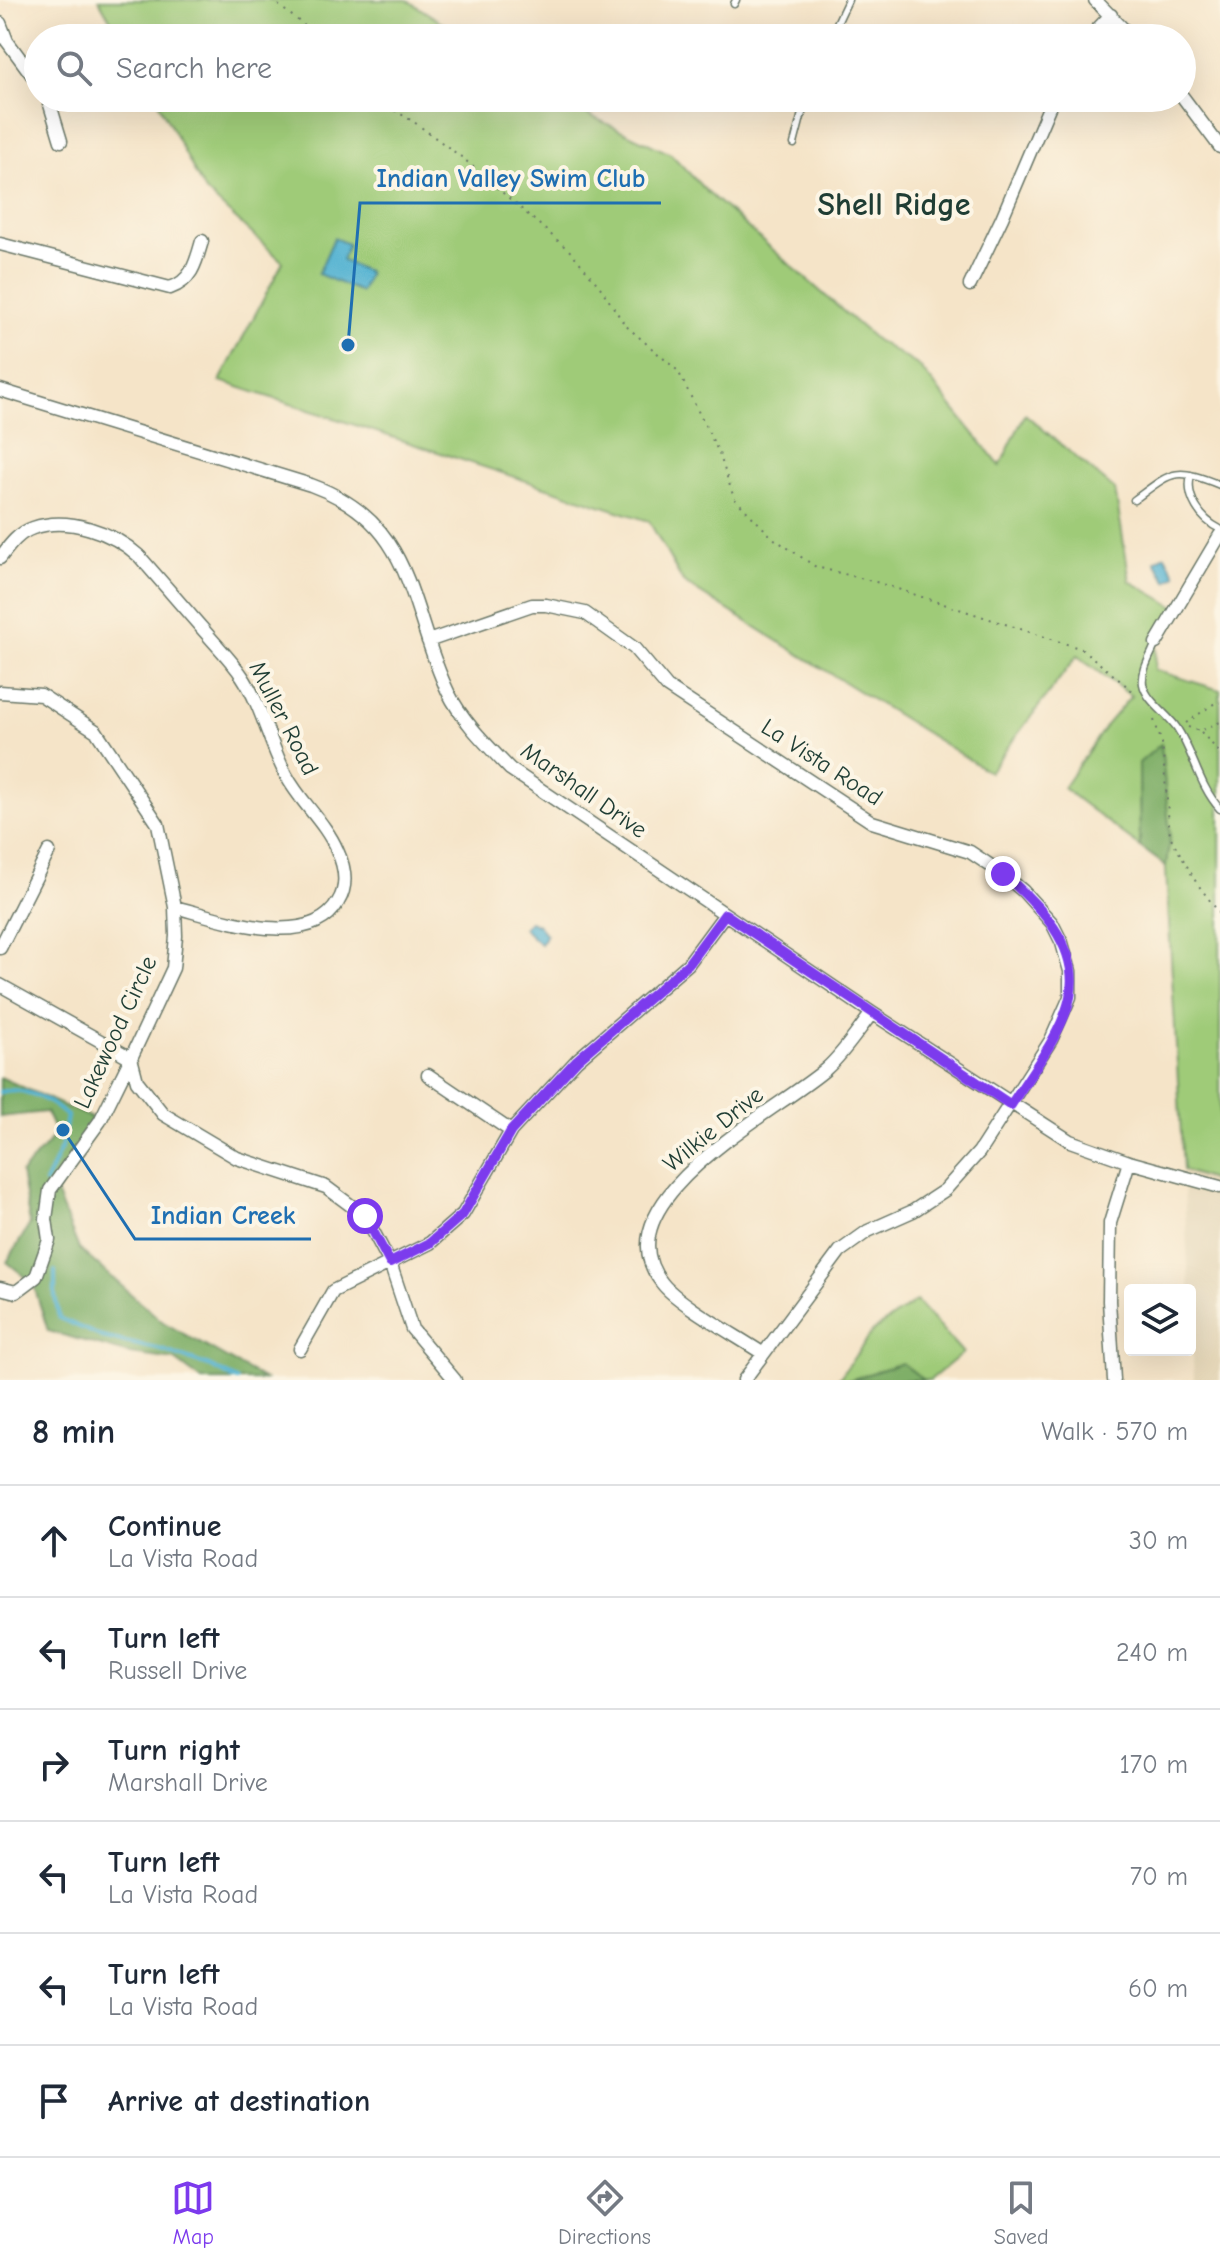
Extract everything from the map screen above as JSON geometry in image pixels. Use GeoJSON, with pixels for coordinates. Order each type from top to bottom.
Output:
{"type":"FeatureCollection","features":[{"type":"Feature","properties":{"kind":"street"},"geometry":{"type":"LineString","coordinates":[[1095,0],[1119,24]]}},
{"type":"Feature","properties":{"kind":"street"},"geometry":{"type":"LineString","coordinates":[[1102,24],[1111,15]]}},
{"type":"Feature","properties":{"kind":"street"},"geometry":{"type":"LineString","coordinates":[[0,23],[7,41],[24,64]]}},
{"type":"Feature","properties":{"kind":"street"},"geometry":{"type":"LineString","coordinates":[[52,112],[61,141]]}},
{"type":"Feature","properties":{"kind":"street"},"geometry":{"type":"LineString","coordinates":[[970,285],[1047,112]]}},
{"type":"Feature","properties":{"kind":"street"},"geometry":{"type":"LineString","coordinates":[[1194,112],[1220,147]]}},
{"type":"Feature","properties":{"kind":"street"},"geometry":{"type":"LineString","coordinates":[[0,244],[170,288],[189,275],[196,264],[202,241]]}},
{"type":"Feature","properties":{"kind":"street","name":"Marshall Drive"},"geometry":{"type":"LineString","coordinates":[[0,390],[330,492],[365,516],[392,545],[409,580],[428,641],[450,696],[510,769],[872,1013],[1070,1141],[1129,1162],[1220,1187]]}},
{"type":"Feature","properties":{"kind":"street","name":"Muller Road"},"geometry":{"type":"LineString","coordinates":[[0,558],[9,545],[32,529],[61,525],[101,532],[132,549],[242,676],[286,775],[324,826],[344,870],[344,890],[330,915],[317,923],[301,927],[256,927],[175,907]]}},
{"type":"Feature","properties":{"kind":"street"},"geometry":{"type":"LineString","coordinates":[[1156,643],[1220,532]]}},
{"type":"Feature","properties":{"kind":"street","name":"La Vista Road"},"geometry":{"type":"LineString","coordinates":[[428,641],[532,605],[585,613],[634,648],[667,687],[872,822],[970,852],[1003,874],[1052,923],[1062,943],[1070,971],[1070,997],[1064,1013],[1051,1040],[979,1152],[945,1190],[913,1211],[868,1231],[840,1251],[744,1380]]}},
{"type":"Feature","properties":{"kind":"street","name":"Lakewood Circle"},"geometry":{"type":"LineString","coordinates":[[0,692],[41,695],[96,731],[158,824],[175,907],[176,936],[173,968],[100,1121],[50,1190],[46,1219],[49,1240],[36,1277],[16,1292],[0,1288]]}},
{"type":"Feature","properties":{"kind":"street"},"geometry":{"type":"LineString","coordinates":[[0,948],[49,851]]}},
{"type":"Feature","properties":{"kind":"street"},"geometry":{"type":"LineString","coordinates":[[300,1349],[333,1291],[430,1243],[463,1214],[511,1131],[577,1060],[688,964],[725,914]]}},
{"type":"Feature","properties":{"kind":"street"},"geometry":{"type":"LineString","coordinates":[[0,985],[131,1058],[137,1081],[163,1114],[237,1158],[326,1187],[365,1216],[390,1263],[412,1329],[455,1380]]}},
{"type":"Feature","properties":{"kind":"street","name":"Wilkie Drive"},"geometry":{"type":"LineString","coordinates":[[762,1353],[663,1285],[651,1262],[649,1228],[669,1193],[740,1131],[827,1068],[872,1013]]}},
{"type":"Feature","properties":{"kind":"street"},"geometry":{"type":"LineString","coordinates":[[428,1075],[511,1131]]}},
{"type":"Feature","properties":{"kind":"street"},"geometry":{"type":"LineString","coordinates":[[1114,1380],[1109,1301],[1110,1223],[1129,1162]]}},
{"type":"Feature","properties":{"kind":"lane"},"geometry":{"type":"LineString","coordinates":[[837,24],[848,0]]}},
{"type":"Feature","properties":{"kind":"lane"},"geometry":{"type":"LineString","coordinates":[[794,144],[802,112]]}},
{"type":"Feature","properties":{"kind":"lane"},"geometry":{"type":"LineString","coordinates":[[1134,500],[1168,476],[1183,473],[1220,485]]}},
{"type":"Feature","properties":{"kind":"lane"},"geometry":{"type":"LineString","coordinates":[[1191,475],[1190,493],[1201,515],[1220,532]]}},
{"type":"Feature","properties":{"kind":"lane"},"geometry":{"type":"LineString","coordinates":[[1156,643],[1143,683],[1148,695],[1179,726],[1201,780],[1220,809]]}},
{"type":"Feature","properties":{"kind":"path"},"geometry":{"type":"LineString","coordinates":[[272,0],[302,24]]}},
{"type":"Feature","properties":{"kind":"path"},"geometry":{"type":"LineString","coordinates":[[397,112],[464,159],[572,253],[625,325],[678,371],[719,453],[734,498],[773,538],[816,567],[876,582],[1082,649],[1133,691]]}},
{"type":"Feature","properties":{"kind":"path"},"geometry":{"type":"LineString","coordinates":[[1162,743],[1167,731],[1220,703]]}},
{"type":"Feature","properties":{"kind":"path"},"geometry":{"type":"LineString","coordinates":[[1152,713],[1162,743],[1170,836],[1196,882],[1220,914]]}},
{"type":"Feature","properties":{"kind":"path"},"geometry":{"type":"LineString","coordinates":[[1200,731],[1220,722]]}},
{"type":"Feature","properties":{"kind":"path"},"geometry":{"type":"LineString","coordinates":[[1179,726],[1200,731],[1220,753]]}},
{"type":"Feature","properties":{"kind":"shaded area"},"geometry":{"type":"Polygon","coordinates":[[[1183,1170],[1220,1183],[1220,1380],[1194,1380],[1196,1284],[1189,1284],[1183,1170]]]}},
{"type":"Feature","properties":{"kind":"green space"},"geometry":{"type":"Polygon","coordinates":[[[99,0],[407,0],[444,24],[113,24],[99,0]]]}},
{"type":"Feature","properties":{"kind":"green space"},"geometry":{"type":"Polygon","coordinates":[[[163,112],[582,112],[671,154],[707,192],[876,340],[919,366],[1000,466],[1025,414],[1115,490],[1130,581],[1177,608],[1156,643],[1155,670],[1220,690],[1220,1183],[1183,1170],[1159,746],[1139,764],[1140,847],[1063,788],[1107,724],[1131,696],[1077,656],[989,772],[683,582],[649,521],[220,381],[283,262],[204,190],[163,112]]]}},
{"type":"Feature","properties":{"kind":"green space"},"geometry":{"type":"Polygon","coordinates":[[[1161,744],[1170,836],[1166,866],[1140,847],[1139,763],[1161,744]]]}},
{"type":"Feature","properties":{"kind":"green space"},"geometry":{"type":"Polygon","coordinates":[[[0,1077],[96,1120],[56,1193],[79,1249],[163,1322],[265,1380],[202,1380],[175,1360],[130,1354],[48,1331],[33,1283],[7,1262],[30,1224],[21,1173],[56,1134],[46,1112],[0,1117],[0,1077]]]}},
{"type":"Feature","properties":{"kind":"green space"},"geometry":{"type":"Polygon","coordinates":[[[916,1301],[963,1353],[930,1380],[924,1380],[902,1363],[850,1380],[838,1380],[873,1331],[916,1301]]]}},
{"type":"Feature","properties":{"kind":"green space"},"geometry":{"type":"Polygon","coordinates":[[[902,1363],[924,1380],[850,1380],[902,1363]]]}},
{"type":"Feature","properties":{"kind":"water"},"geometry":{"type":"Polygon","coordinates":[[[334,238],[348,244],[342,260],[369,273],[361,292],[318,274],[334,238]]]}},
{"type":"Feature","properties":{"kind":"water"},"geometry":{"type":"Polygon","coordinates":[[[1165,555],[1176,575],[1167,581],[1155,561],[1165,555]]]}},
{"type":"Feature","properties":{"kind":"water"},"geometry":{"type":"Polygon","coordinates":[[[530,921],[546,935],[540,944],[523,928],[530,921]]]}},
{"type":"Feature","properties":{"kind":"waterway"},"geometry":{"type":"LineString","coordinates":[[0,1092],[9,1090],[36,1096],[67,1116],[62,1146],[45,1183]]}},
{"type":"Feature","properties":{"kind":"waterway"},"geometry":{"type":"LineString","coordinates":[[55,1271],[59,1318],[102,1337],[162,1350],[209,1366],[237,1380]]}},
{"type":"Feature","properties":{"kind":"place","name":"Indian Valley Swim Club"},"geometry":{"type":"Point","coordinates":[348,345]}},
{"type":"Feature","properties":{"kind":"place","name":"Indian Creek"},"geometry":{"type":"Point","coordinates":[63,1130]}},
{"type":"Feature","properties":{"kind":"district","name":"Shell Ridge"},"geometry":{"type":"Point","coordinates":[894,204]}},
{"type":"Feature","properties":{"kind":"route"},"geometry":{"type":"LineString","coordinates":[[365,1216],[390,1263],[430,1243],[463,1214],[511,1131],[577,1060],[688,964],[725,914],[1011,1105],[1064,1013],[1070,997],[1070,971],[1052,923],[1003,874]]}}]}
